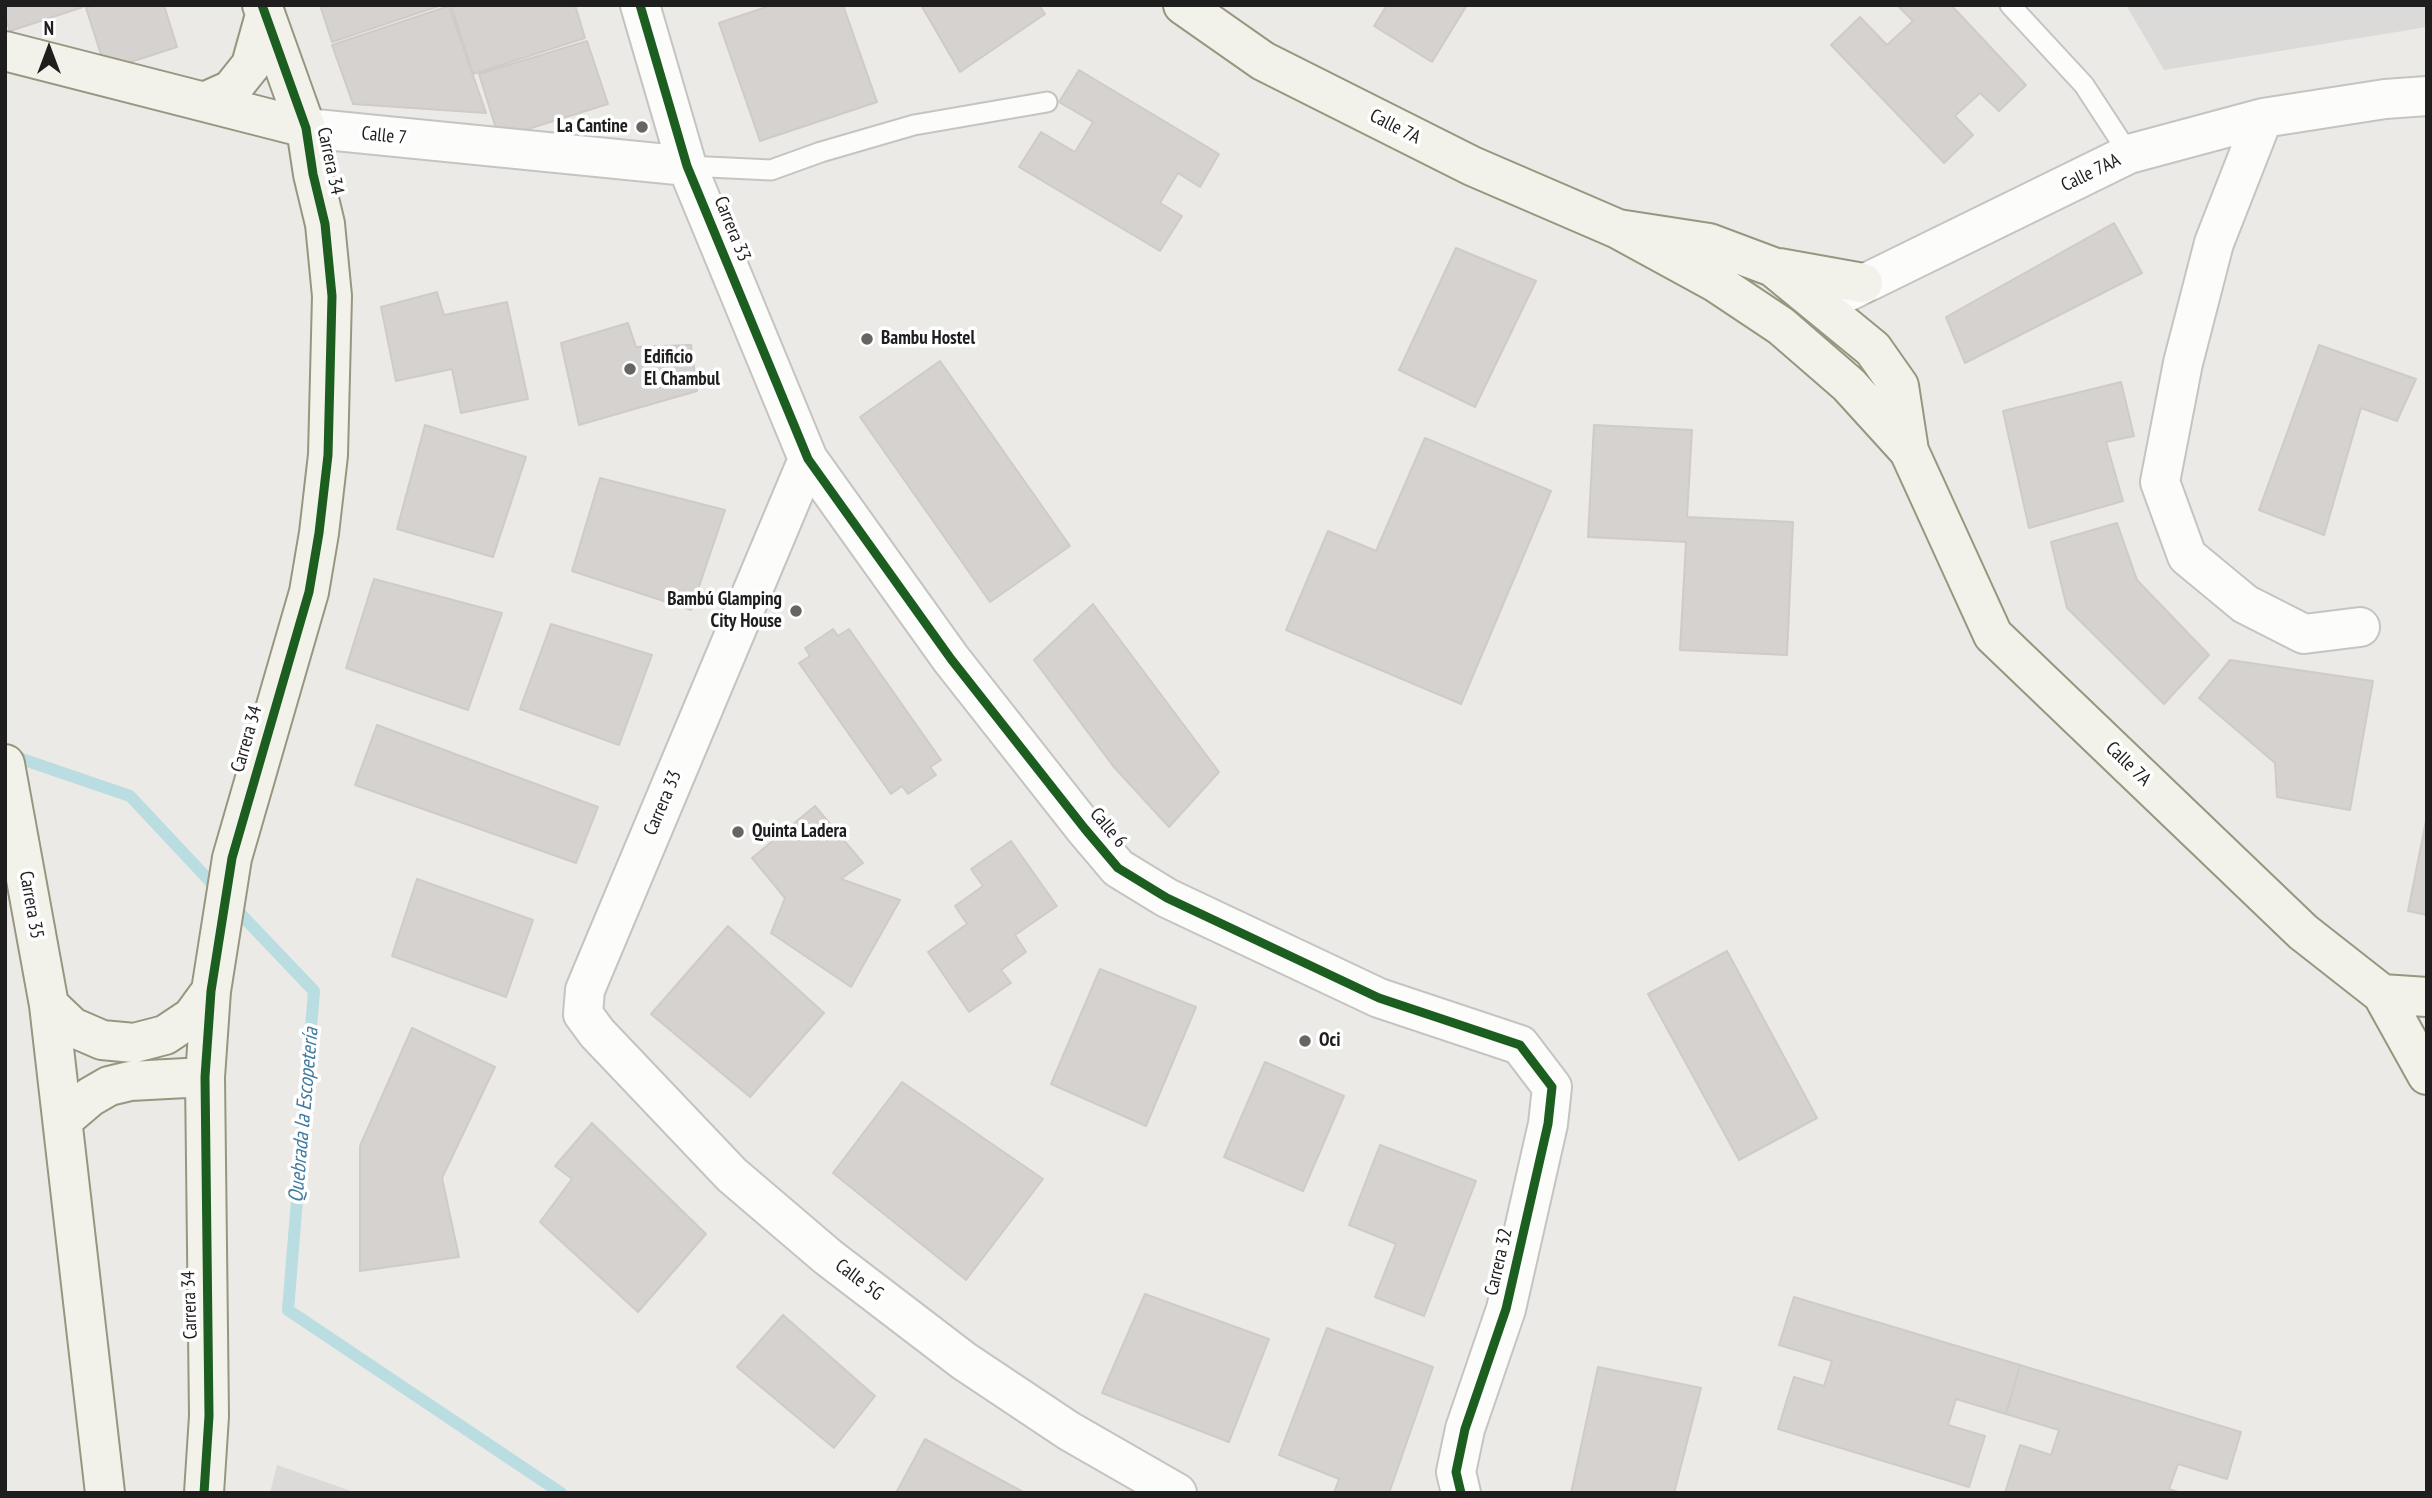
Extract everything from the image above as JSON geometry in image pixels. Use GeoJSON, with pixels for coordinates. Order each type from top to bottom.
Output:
{"type":"FeatureCollection","features":[{"type":"Feature","properties":{"kind":"street","name":"Carrera 33"},"geometry":{"type":"LineString","coordinates":[[583,1014],[585,990],[808,460],[687,166],[640,5]]}},
{"type":"Feature","properties":{"kind":"street","name":"Calle 7A"},"geometry":{"type":"LineString","coordinates":[[1183,5],[1263,61],[1472,166],[1618,229],[1715,282],[1781,327],[1849,385],[1909,451]]}},
{"type":"Feature","properties":{"kind":"street"},"geometry":{"type":"LineString","coordinates":[[204,102],[231,90],[251,65],[264,10]]}},
{"type":"Feature","properties":{"kind":"street","name":"Carrera 34"},"geometry":{"type":"LineString","coordinates":[[204,1493],[209,1416],[205,1077],[214,974],[232,859],[309,592],[328,455],[332,296],[326,224],[313,174],[306,128],[264,10]]}},
{"type":"Feature","properties":{"kind":"street","name":"Calle 7"},"geometry":{"type":"LineString","coordinates":[[5,51],[306,128],[687,166]]}},
{"type":"Feature","properties":{"kind":"street","name":"Calle 7AA"},"geometry":{"type":"LineString","coordinates":[[1781,327],[1863,283],[2129,155],[2263,118],[2385,99],[2427,96]]}},
{"type":"Feature","properties":{"kind":"street"},"geometry":{"type":"LineString","coordinates":[[2263,118],[2214,243],[2183,363],[2160,482],[2187,556],[2245,604],[2304,634],[2360,627]]}},
{"type":"Feature","properties":{"kind":"street","name":"Calle 7A"},"geometry":{"type":"LineString","coordinates":[[1618,229],[1709,243],[1773,267],[1873,349],[1899,386],[1909,451],[1993,635],[2303,932],[2382,994]]}},
{"type":"Feature","properties":{"kind":"street"},"geometry":{"type":"LineString","coordinates":[[1773,267],[1863,283]]}},
{"type":"Feature","properties":{"kind":"street","name":"Calle 6"},"geometry":{"type":"LineString","coordinates":[[808,460],[951,659],[1118,867],[1167,898],[1379,998],[1520,1045]]}},
{"type":"Feature","properties":{"kind":"street","name":"Carrera 35"},"geometry":{"type":"LineString","coordinates":[[8,780],[50,1005]]}},
{"type":"Feature","properties":{"kind":"street"},"geometry":{"type":"LineString","coordinates":[[50,1005],[72,1027],[102,1040],[134,1043],[165,1035],[192,1017],[214,974]]}},
{"type":"Feature","properties":{"kind":"street"},"geometry":{"type":"LineString","coordinates":[[2382,994],[2427,997]]}},
{"type":"Feature","properties":{"kind":"street"},"geometry":{"type":"LineString","coordinates":[[2382,994],[2427,1075]]}},
{"type":"Feature","properties":{"kind":"street"},"geometry":{"type":"LineString","coordinates":[[50,1005],[106,1493]]}},
{"type":"Feature","properties":{"kind":"street","name":"Calle 5G"},"geometry":{"type":"LineString","coordinates":[[583,1014],[732,1175],[828,1257],[976,1368],[1069,1431],[1177,1493]]}},
{"type":"Feature","properties":{"kind":"street","name":"Carrera 32"},"geometry":{"type":"LineString","coordinates":[[1461,1493],[1456,1472],[1465,1429],[1506,1309],[1548,1125],[1552,1087],[1520,1045]]}},
{"type":"Feature","properties":{"kind":"street"},"geometry":{"type":"LineString","coordinates":[[63,1120],[90,1097],[109,1086],[130,1081],[205,1077]]}},
{"type":"Feature","properties":{"kind":"lane"},"geometry":{"type":"LineString","coordinates":[[2010,5],[2084,85],[2129,155]]}},
{"type":"Feature","properties":{"kind":"lane"},"geometry":{"type":"LineString","coordinates":[[687,166],[771,170],[821,152],[914,125],[1047,102]]}},
{"type":"Feature","properties":{"kind":"shaded area"},"geometry":{"type":"Polygon","coordinates":[[[2126,5],[2427,5],[2427,27],[2164,70],[2126,5]]]}},
{"type":"Feature","properties":{"kind":"shaded area"},"geometry":{"type":"Polygon","coordinates":[[[277,1465],[357,1493],[270,1493],[277,1465]]]}},
{"type":"Feature","properties":{"kind":"building"},"geometry":{"type":"Polygon","coordinates":[[[5,5],[83,7],[10,31],[5,17],[5,5]]]}},
{"type":"Feature","properties":{"kind":"building"},"geometry":{"type":"Polygon","coordinates":[[[93,5],[164,5],[177,47],[106,70],[86,8],[93,5]]]}},
{"type":"Feature","properties":{"kind":"building"},"geometry":{"type":"Polygon","coordinates":[[[320,5],[442,5],[332,42],[320,5]]]}},
{"type":"Feature","properties":{"kind":"building"},"geometry":{"type":"Polygon","coordinates":[[[451,5],[575,5],[585,38],[473,74],[451,5]]]}},
{"type":"Feature","properties":{"kind":"building"},"geometry":{"type":"Polygon","coordinates":[[[772,5],[843,5],[877,102],[760,141],[719,23],[772,5]]]}},
{"type":"Feature","properties":{"kind":"building"},"geometry":{"type":"Polygon","coordinates":[[[921,5],[1039,5],[1045,14],[960,72],[921,5]]]}},
{"type":"Feature","properties":{"kind":"building"},"geometry":{"type":"Polygon","coordinates":[[[1387,5],[1467,5],[1432,62],[1374,26],[1387,5]]]}},
{"type":"Feature","properties":{"kind":"building"},"geometry":{"type":"Polygon","coordinates":[[[1897,5],[1951,5],[2026,85],[1999,111],[1980,93],[1955,116],[1973,135],[1944,163],[1831,45],[1860,17],[1887,45],[1913,21],[1897,5]]]}},
{"type":"Feature","properties":{"kind":"building"},"geometry":{"type":"Polygon","coordinates":[[[449,6],[486,113],[353,104],[332,45],[449,6]]]}},
{"type":"Feature","properties":{"kind":"building"},"geometry":{"type":"Polygon","coordinates":[[[587,41],[608,104],[499,138],[479,74],[587,41]]]}},
{"type":"Feature","properties":{"kind":"building"},"geometry":{"type":"Polygon","coordinates":[[[1079,70],[1219,154],[1200,187],[1178,173],[1160,203],[1182,216],[1160,251],[1019,167],[1041,132],[1075,152],[1093,122],[1059,102],[1079,70]]]}},
{"type":"Feature","properties":{"kind":"building"},"geometry":{"type":"Polygon","coordinates":[[[2114,223],[2142,273],[1965,363],[1946,317],[2114,223]]]}},
{"type":"Feature","properties":{"kind":"building"},"geometry":{"type":"Polygon","coordinates":[[[1456,248],[1536,281],[1475,407],[1399,370],[1456,248]]]}},
{"type":"Feature","properties":{"kind":"building"},"geometry":{"type":"Polygon","coordinates":[[[437,292],[444,315],[507,302],[528,399],[461,413],[452,369],[396,381],[381,307],[437,292]]]}},
{"type":"Feature","properties":{"kind":"building","name":"Edificio El Chambul"},"geometry":{"type":"Polygon","coordinates":[[[628,323],[636,347],[691,345],[697,391],[579,425],[561,343],[628,323]]]}},
{"type":"Feature","properties":{"kind":"building"},"geometry":{"type":"Polygon","coordinates":[[[2319,345],[2416,379],[2397,421],[2361,408],[2324,535],[2259,510],[2319,345]]]}},
{"type":"Feature","properties":{"kind":"building"},"geometry":{"type":"Polygon","coordinates":[[[940,361],[1070,546],[990,602],[860,417],[940,361]]]}},
{"type":"Feature","properties":{"kind":"building"},"geometry":{"type":"Polygon","coordinates":[[[2121,382],[2134,436],[2106,442],[2123,501],[2029,528],[2003,411],[2121,382]]]}},
{"type":"Feature","properties":{"kind":"building"},"geometry":{"type":"Polygon","coordinates":[[[425,425],[526,457],[493,557],[397,529],[425,425]]]}},
{"type":"Feature","properties":{"kind":"building"},"geometry":{"type":"Polygon","coordinates":[[[1594,425],[1692,430],[1687,517],[1793,522],[1787,655],[1680,650],[1686,542],[1588,537],[1594,425]]]}},
{"type":"Feature","properties":{"kind":"building"},"geometry":{"type":"Polygon","coordinates":[[[1425,438],[1551,491],[1461,704],[1286,630],[1328,531],[1376,551],[1425,438]]]}},
{"type":"Feature","properties":{"kind":"building"},"geometry":{"type":"Polygon","coordinates":[[[600,478],[725,510],[691,610],[572,571],[600,478]]]}},
{"type":"Feature","properties":{"kind":"building"},"geometry":{"type":"Polygon","coordinates":[[[2117,523],[2137,580],[2209,655],[2164,704],[2067,608],[2051,542],[2117,523]]]}},
{"type":"Feature","properties":{"kind":"building"},"geometry":{"type":"Polygon","coordinates":[[[374,579],[502,613],[468,710],[346,668],[374,579]]]}},
{"type":"Feature","properties":{"kind":"building"},"geometry":{"type":"Polygon","coordinates":[[[1093,604],[1219,772],[1169,827],[1113,766],[1034,660],[1093,604]]]}},
{"type":"Feature","properties":{"kind":"building"},"geometry":{"type":"Polygon","coordinates":[[[551,624],[652,655],[619,745],[520,709],[551,624]]]}},
{"type":"Feature","properties":{"kind":"building"},"geometry":{"type":"Polygon","coordinates":[[[833,629],[838,636],[849,629],[941,760],[930,767],[936,775],[908,794],[902,786],[891,794],[799,663],[810,656],[805,648],[833,629]]]}},
{"type":"Feature","properties":{"kind":"building"},"geometry":{"type":"Polygon","coordinates":[[[2230,660],[2373,681],[2350,810],[2277,797],[2275,763],[2199,698],[2230,660]]]}},
{"type":"Feature","properties":{"kind":"building"},"geometry":{"type":"Polygon","coordinates":[[[377,725],[598,807],[576,863],[355,785],[377,725]]]}},
{"type":"Feature","properties":{"kind":"building"},"geometry":{"type":"Polygon","coordinates":[[[815,806],[863,863],[841,879],[900,900],[851,987],[771,933],[785,898],[752,858],[815,806]]]}},
{"type":"Feature","properties":{"kind":"building"},"geometry":{"type":"Polygon","coordinates":[[[2427,816],[2427,915],[2408,911],[2427,816]]]}},
{"type":"Feature","properties":{"kind":"building"},"geometry":{"type":"Polygon","coordinates":[[[1011,841],[1057,906],[1015,935],[1026,952],[1001,970],[1011,983],[969,1012],[928,952],[967,924],[955,906],[983,886],[971,869],[1011,841]]]}},
{"type":"Feature","properties":{"kind":"building"},"geometry":{"type":"Polygon","coordinates":[[[417,879],[533,920],[506,997],[392,956],[417,879]]]}},
{"type":"Feature","properties":{"kind":"building"},"geometry":{"type":"Polygon","coordinates":[[[728,926],[824,1013],[750,1097],[651,1014],[728,926]]]}},
{"type":"Feature","properties":{"kind":"building"},"geometry":{"type":"Polygon","coordinates":[[[1727,951],[1817,1118],[1739,1160],[1648,994],[1727,951]]]}},
{"type":"Feature","properties":{"kind":"building"},"geometry":{"type":"Polygon","coordinates":[[[1100,969],[1196,1007],[1146,1126],[1051,1084],[1100,969]]]}},
{"type":"Feature","properties":{"kind":"building"},"geometry":{"type":"Polygon","coordinates":[[[412,1028],[495,1067],[442,1178],[459,1257],[360,1271],[360,1146],[412,1028]]]}},
{"type":"Feature","properties":{"kind":"building"},"geometry":{"type":"Polygon","coordinates":[[[1265,1062],[1344,1096],[1303,1191],[1224,1157],[1265,1062]]]}},
{"type":"Feature","properties":{"kind":"building"},"geometry":{"type":"Polygon","coordinates":[[[902,1082],[1043,1179],[966,1280],[833,1173],[902,1082]]]}},
{"type":"Feature","properties":{"kind":"building"},"geometry":{"type":"Polygon","coordinates":[[[592,1123],[706,1234],[638,1312],[540,1222],[572,1179],[555,1166],[592,1123]]]}},
{"type":"Feature","properties":{"kind":"building"},"geometry":{"type":"Polygon","coordinates":[[[1380,1145],[1476,1181],[1424,1316],[1375,1297],[1396,1244],[1349,1225],[1380,1145]]]}},
{"type":"Feature","properties":{"kind":"building"},"geometry":{"type":"Polygon","coordinates":[[[1145,1294],[1269,1339],[1229,1442],[1102,1393],[1145,1294]]]}},
{"type":"Feature","properties":{"kind":"building"},"geometry":{"type":"Polygon","coordinates":[[[1794,1297],[2020,1365],[2006,1414],[1956,1399],[1948,1425],[1985,1436],[1969,1487],[1778,1429],[1794,1377],[1824,1386],[1832,1361],[1779,1345],[1794,1297]]]}},
{"type":"Feature","properties":{"kind":"building"},"geometry":{"type":"Polygon","coordinates":[[[783,1315],[875,1396],[834,1448],[737,1367],[783,1315]]]}},
{"type":"Feature","properties":{"kind":"building"},"geometry":{"type":"Polygon","coordinates":[[[1327,1328],[1433,1367],[1389,1493],[1334,1493],[1339,1479],[1279,1455],[1327,1328]]]}},
{"type":"Feature","properties":{"kind":"building"},"geometry":{"type":"Polygon","coordinates":[[[2020,1365],[2241,1432],[2227,1479],[2178,1464],[2169,1489],[2181,1493],[2005,1493],[2020,1445],[2051,1455],[2059,1430],[2006,1414],[2020,1365]]]}},
{"type":"Feature","properties":{"kind":"building"},"geometry":{"type":"Polygon","coordinates":[[[1598,1367],[1701,1388],[1674,1493],[1571,1493],[1598,1367]]]}},
{"type":"Feature","properties":{"kind":"building"},"geometry":{"type":"Polygon","coordinates":[[[925,1439],[1025,1493],[896,1493],[925,1439]]]}},
{"type":"Feature","properties":{"kind":"waterway","name":"Quebrada la Escopetería"},"geometry":{"type":"LineString","coordinates":[[10,755],[130,796],[220,892]]}},
{"type":"Feature","properties":{"kind":"waterway","name":"Quebrada la Escopetería"},"geometry":{"type":"LineString","coordinates":[[232,905],[314,991],[288,1310],[561,1493]]}},
{"type":"Feature","properties":{"kind":"cycle path"},"geometry":{"type":"LineString","coordinates":[[204,1493],[209,1416],[205,1077],[211,991],[232,858],[309,592],[328,455],[332,296],[325,224],[306,128],[262,5]]}},
{"type":"Feature","properties":{"kind":"cycle path"},"geometry":{"type":"LineString","coordinates":[[640,5],[687,166],[808,459],[951,659],[1085,829],[1118,868],[1167,898],[1379,998],[1520,1045],[1552,1087],[1548,1124],[1506,1309],[1465,1429],[1456,1472],[1461,1493]]}},
{"type":"Feature","properties":{"kind":"place","name":"La Cantine"},"geometry":{"type":"Point","coordinates":[642,127]}},
{"type":"Feature","properties":{"kind":"place","name":"Bambu Hostel"},"geometry":{"type":"Point","coordinates":[867,339]}},
{"type":"Feature","properties":{"kind":"place","name":"Edificio El Chambul"},"geometry":{"type":"Point","coordinates":[630,369]}},
{"type":"Feature","properties":{"kind":"place","name":"Bambú Glamping City House"},"geometry":{"type":"Point","coordinates":[796,611]}},
{"type":"Feature","properties":{"kind":"place","name":"Quinta Ladera"},"geometry":{"type":"Point","coordinates":[738,832]}},
{"type":"Feature","properties":{"kind":"place","name":"Oci"},"geometry":{"type":"Point","coordinates":[1305,1041]}}]}
